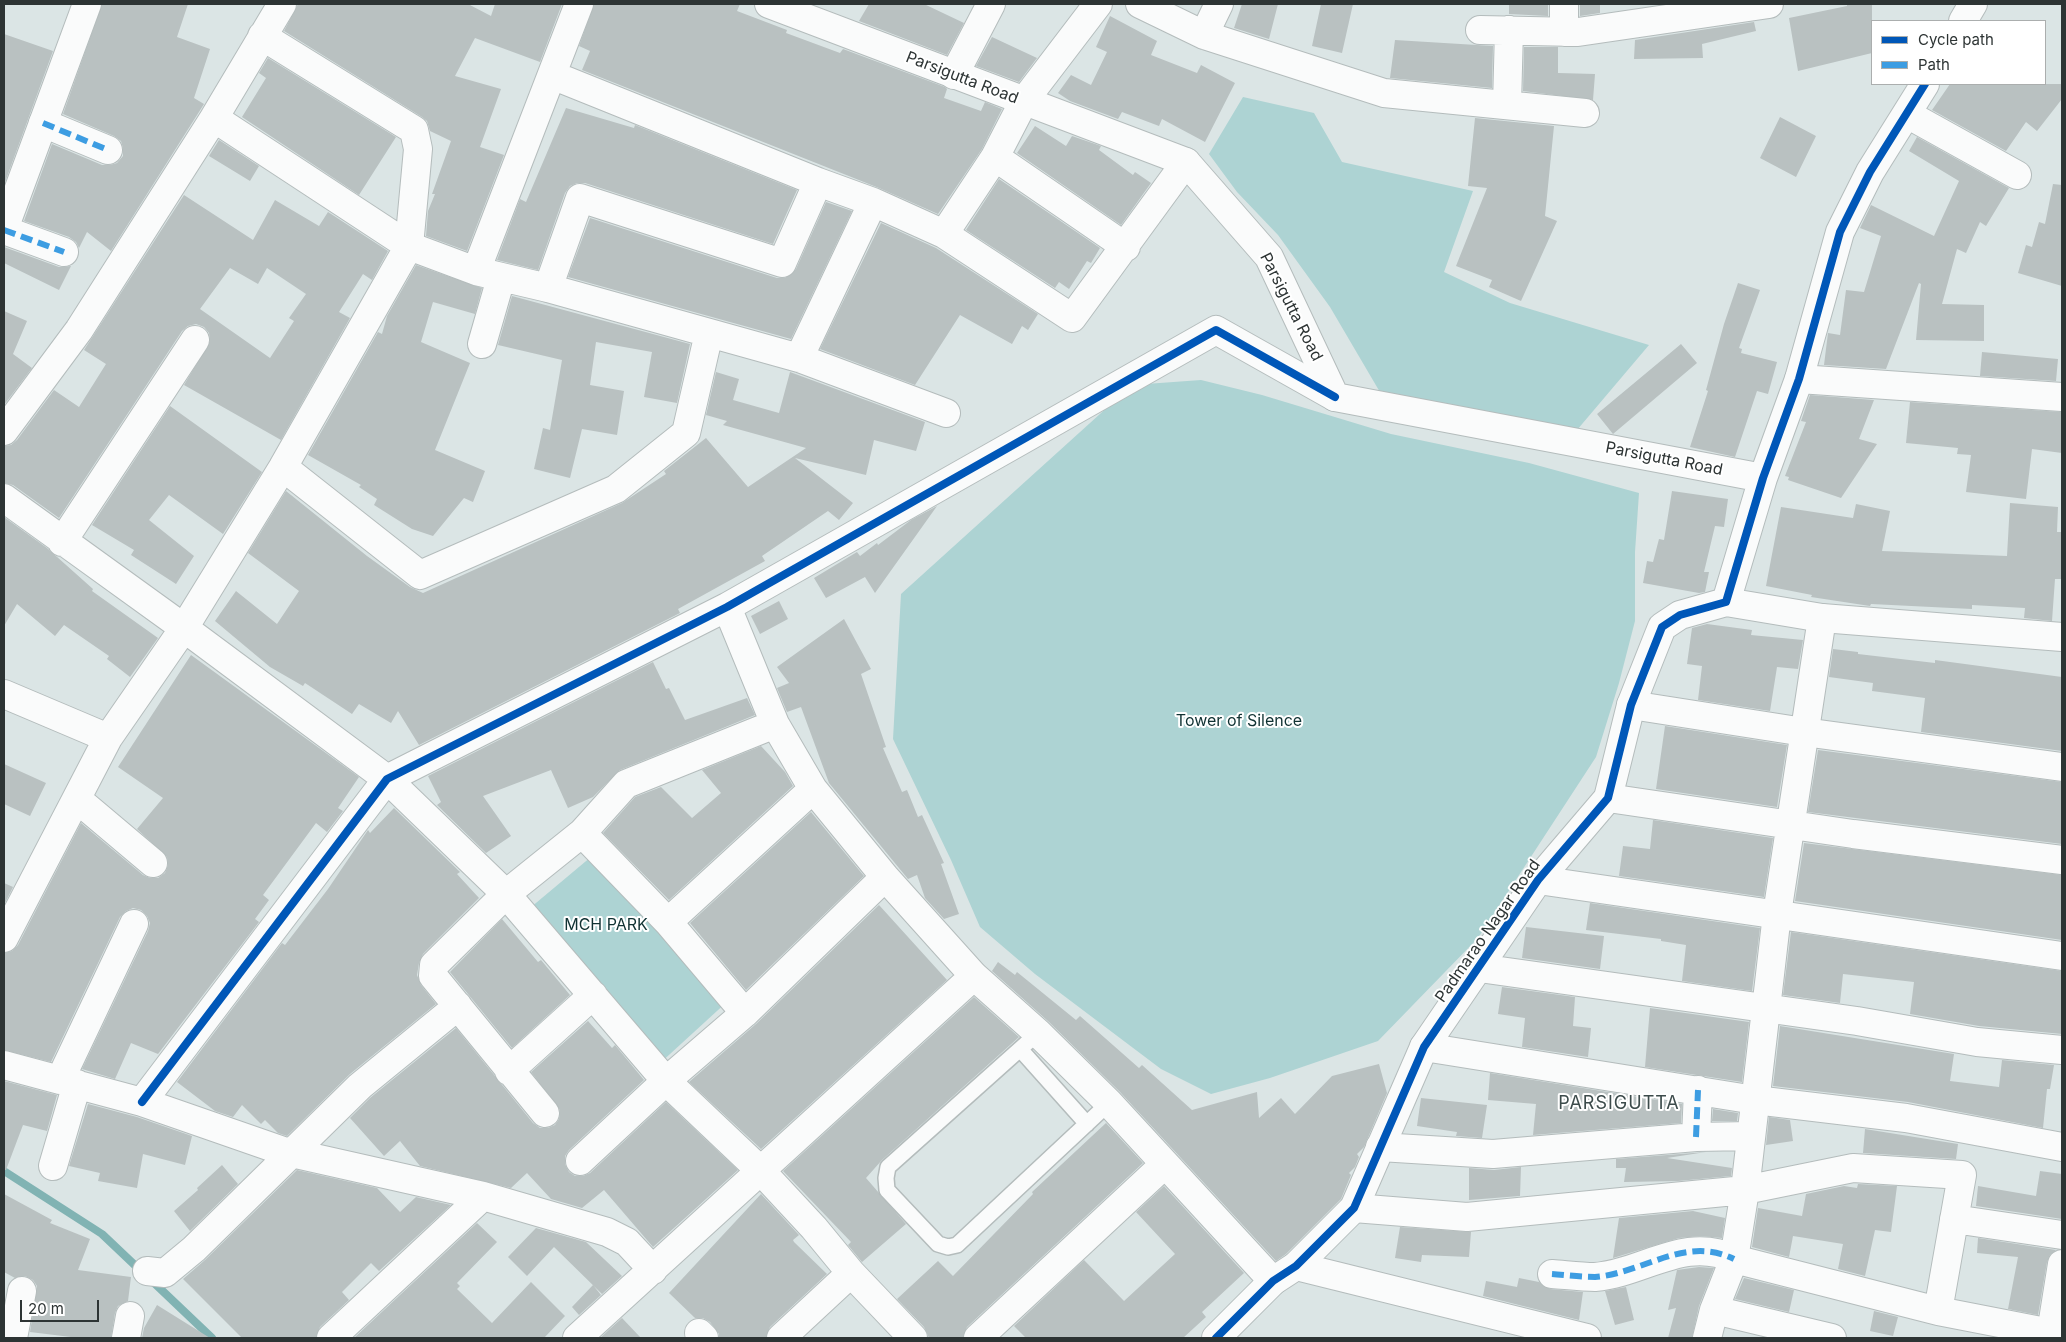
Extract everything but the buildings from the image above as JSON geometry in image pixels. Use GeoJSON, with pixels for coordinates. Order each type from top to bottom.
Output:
{"type":"FeatureCollection","features":[{"type":"Feature","properties":{"kind":"street"},"geometry":{"type":"LineString","coordinates":[[64,252],[4,230],[87,4]]}},
{"type":"Feature","properties":{"kind":"street"},"geometry":{"type":"LineString","coordinates":[[4,431],[79,330],[214,118],[282,4]]}},
{"type":"Feature","properties":{"kind":"street"},"geometry":{"type":"LineString","coordinates":[[482,344],[488,275],[552,75],[579,4]]}},
{"type":"Feature","properties":{"kind":"street","name":"Parsigutta Road"},"geometry":{"type":"LineString","coordinates":[[769,4],[1186,162],[1269,257],[1335,397],[1763,478]]}},
{"type":"Feature","properties":{"kind":"street"},"geometry":{"type":"LineString","coordinates":[[954,75],[991,4]]}},
{"type":"Feature","properties":{"kind":"street"},"geometry":{"type":"LineString","coordinates":[[944,234],[995,156],[1024,101],[1098,4]]}},
{"type":"Feature","properties":{"kind":"street"},"geometry":{"type":"LineString","coordinates":[[1140,4],[1204,35],[1384,93],[1585,113]]}},
{"type":"Feature","properties":{"kind":"street"},"geometry":{"type":"LineString","coordinates":[[1204,35],[1219,4]]}},
{"type":"Feature","properties":{"kind":"street"},"geometry":{"type":"LineString","coordinates":[[1564,4],[1564,32]]}},
{"type":"Feature","properties":{"kind":"street"},"geometry":{"type":"LineString","coordinates":[[1480,30],[1578,32],[1768,4]]}},
{"type":"Feature","properties":{"kind":"street"},"geometry":{"type":"LineString","coordinates":[[1964,20],[1973,4]]}},
{"type":"Feature","properties":{"kind":"street"},"geometry":{"type":"LineString","coordinates":[[1507,105],[1509,30]]}},
{"type":"Feature","properties":{"kind":"street"},"geometry":{"type":"LineString","coordinates":[[4,938],[108,738],[184,628],[282,467],[409,246],[418,149],[414,130],[262,36]]}},
{"type":"Feature","properties":{"kind":"street"},"geometry":{"type":"LineString","coordinates":[[552,75],[818,182],[873,202],[944,234],[1072,318],[1126,247],[1186,162]]}},
{"type":"Feature","properties":{"kind":"street"},"geometry":{"type":"LineString","coordinates":[[1924,85],[1870,172],[1840,232],[1799,379],[1763,478],[1726,602],[1822,618],[2062,636]]}},
{"type":"Feature","properties":{"kind":"street"},"geometry":{"type":"LineString","coordinates":[[1907,114],[2017,175]]}},
{"type":"Feature","properties":{"kind":"street"},"geometry":{"type":"LineString","coordinates":[[214,118],[409,246],[488,275],[548,288],[799,358],[946,413]]}},
{"type":"Feature","properties":{"kind":"street"},"geometry":{"type":"LineString","coordinates":[[43,123],[108,150]]}},
{"type":"Feature","properties":{"kind":"street"},"geometry":{"type":"LineString","coordinates":[[995,156],[1126,247]]}},
{"type":"Feature","properties":{"kind":"street"},"geometry":{"type":"LineString","coordinates":[[548,288],[580,198],[782,263],[818,182]]}},
{"type":"Feature","properties":{"kind":"street"},"geometry":{"type":"LineString","coordinates":[[799,358],[873,202]]}},
{"type":"Feature","properties":{"kind":"street"},"geometry":{"type":"LineString","coordinates":[[142,1102],[387,779],[728,608],[1216,330],[1335,397]]}},
{"type":"Feature","properties":{"kind":"street"},"geometry":{"type":"LineString","coordinates":[[282,467],[420,575],[616,489],[686,433],[709,333]]}},
{"type":"Feature","properties":{"kind":"street"},"geometry":{"type":"LineString","coordinates":[[62,542],[195,340]]}},
{"type":"Feature","properties":{"kind":"street"},"geometry":{"type":"LineString","coordinates":[[1799,379],[2062,397]]}},
{"type":"Feature","properties":{"kind":"street"},"geometry":{"type":"LineString","coordinates":[[4,498],[62,542],[184,628],[387,779],[506,894],[666,1081],[762,1172],[814,1228],[851,1273],[912,1338]]}},
{"type":"Feature","properties":{"kind":"street","name":"Padmarao Nagar Road"},"geometry":{"type":"LineString","coordinates":[[1216,1338],[1273,1281],[1296,1266],[1354,1208],[1424,1047],[1538,880],[1608,798],[1632,705],[1662,627],[1680,615],[1726,602]]}},
{"type":"Feature","properties":{"kind":"street"},"geometry":{"type":"LineString","coordinates":[[728,608],[775,724],[814,790],[885,877],[974,976],[1029,1041],[1109,1103],[1273,1281]]}},
{"type":"Feature","properties":{"kind":"street"},"geometry":{"type":"LineString","coordinates":[[1707,1338],[1714,1310],[1734,1259],[1745,1190],[1777,914],[1822,618]]}},
{"type":"Feature","properties":{"kind":"street"},"geometry":{"type":"LineString","coordinates":[[4,694],[108,738]]}},
{"type":"Feature","properties":{"kind":"street"},"geometry":{"type":"LineString","coordinates":[[1632,705],[1804,732],[2062,767]]}},
{"type":"Feature","properties":{"kind":"street"},"geometry":{"type":"LineString","coordinates":[[545,1113],[433,976],[434,965],[506,894],[582,833],[626,784],[775,724]]}},
{"type":"Feature","properties":{"kind":"street"},"geometry":{"type":"LineString","coordinates":[[668,922],[814,790]]}},
{"type":"Feature","properties":{"kind":"street"},"geometry":{"type":"LineString","coordinates":[[1608,798],[1790,825],[2062,860]]}},
{"type":"Feature","properties":{"kind":"street"},"geometry":{"type":"LineString","coordinates":[[77,799],[153,863]]}},
{"type":"Feature","properties":{"kind":"street"},"geometry":{"type":"LineString","coordinates":[[582,833],[668,922],[745,1013]]}},
{"type":"Feature","properties":{"kind":"street"},"geometry":{"type":"LineString","coordinates":[[580,1161],[666,1081],[745,1013],[885,877]]}},
{"type":"Feature","properties":{"kind":"street"},"geometry":{"type":"LineString","coordinates":[[1538,880],[2062,956]]}},
{"type":"Feature","properties":{"kind":"street"},"geometry":{"type":"LineString","coordinates":[[53,1166],[68,1082],[134,924]]}},
{"type":"Feature","properties":{"kind":"street"},"geometry":{"type":"LineString","coordinates":[[1479,968],[1767,1009],[1977,1042],[2062,1050]]}},
{"type":"Feature","properties":{"kind":"street"},"geometry":{"type":"LineString","coordinates":[[577,1338],[762,1172],[974,976]]}},
{"type":"Feature","properties":{"kind":"street"},"geometry":{"type":"LineString","coordinates":[[510,1071],[593,995]]}},
{"type":"Feature","properties":{"kind":"street"},"geometry":{"type":"LineString","coordinates":[[147,1271],[165,1273],[194,1250],[360,1086],[458,1006]]}},
{"type":"Feature","properties":{"kind":"street"},"geometry":{"type":"LineString","coordinates":[[1424,1047],[1755,1100],[1906,1118],[2062,1146]]}},
{"type":"Feature","properties":{"kind":"street"},"geometry":{"type":"LineString","coordinates":[[4,1065],[142,1102],[292,1152],[483,1196],[619,1236],[653,1270]]}},
{"type":"Feature","properties":{"kind":"street"},"geometry":{"type":"LineString","coordinates":[[1696,1137],[1698,1090]]}},
{"type":"Feature","properties":{"kind":"street"},"geometry":{"type":"LineString","coordinates":[[1380,1147],[1493,1154],[1696,1137],[1751,1136]]}},
{"type":"Feature","properties":{"kind":"street"},"geometry":{"type":"LineString","coordinates":[[978,1338],[1165,1164]]}},
{"type":"Feature","properties":{"kind":"street"},"geometry":{"type":"LineString","coordinates":[[1354,1208],[1467,1217],[1745,1190],[1853,1168],[1962,1175],[1938,1311]]}},
{"type":"Feature","properties":{"kind":"street"},"geometry":{"type":"LineString","coordinates":[[331,1338],[483,1196]]}},
{"type":"Feature","properties":{"kind":"street"},"geometry":{"type":"LineString","coordinates":[[1954,1219],[2062,1235]]}},
{"type":"Feature","properties":{"kind":"street"},"geometry":{"type":"LineString","coordinates":[[1552,1274],[1595,1276],[1677,1254],[1703,1250],[1719,1252],[1734,1259],[1938,1311],[2050,1336],[2062,1264]]}},
{"type":"Feature","properties":{"kind":"street"},"geometry":{"type":"LineString","coordinates":[[1296,1266],[1587,1338]]}},
{"type":"Feature","properties":{"kind":"street"},"geometry":{"type":"LineString","coordinates":[[781,1338],[851,1273]]}},
{"type":"Feature","properties":{"kind":"street"},"geometry":{"type":"LineString","coordinates":[[13,1338],[22,1291]]}},
{"type":"Feature","properties":{"kind":"street"},"geometry":{"type":"LineString","coordinates":[[1714,1310],[1832,1338]]}},
{"type":"Feature","properties":{"kind":"lane"},"geometry":{"type":"LineString","coordinates":[[1087,1124],[1029,1041],[888,1167],[886,1178],[887,1190],[938,1244],[948,1247],[957,1245],[1087,1124],[1109,1103]]}},
{"type":"Feature","properties":{"kind":"green space"},"geometry":{"type":"Polygon","coordinates":[[[1243,97],[1314,113],[1342,162],[1473,191],[1444,272],[1510,303],[1649,345],[1577,430],[1384,399],[1330,307],[1278,235],[1237,192],[1209,154],[1243,97]]]}},
{"type":"Feature","properties":{"kind":"green space","name":"Tower of Silence"},"geometry":{"type":"Polygon","coordinates":[[[1201,380],[1262,395],[1391,434],[1529,463],[1639,493],[1635,552],[1635,621],[1619,683],[1596,757],[1478,938],[1378,1041],[1270,1078],[1211,1094],[1161,1069],[1035,974],[980,927],[951,860],[893,739],[901,594],[1132,385],[1201,380]]]}},
{"type":"Feature","properties":{"kind":"green space","name":"MCH PARK"},"geometry":{"type":"Polygon","coordinates":[[[604,846],[729,1000],[658,1065],[530,908],[604,846]]]}},
{"type":"Feature","properties":{"kind":"waterway"},"geometry":{"type":"LineString","coordinates":[[4,1171],[102,1234],[141,1271]]}},
{"type":"Feature","properties":{"kind":"waterway"},"geometry":{"type":"LineString","coordinates":[[150,1279],[212,1338]]}},
{"type":"Feature","properties":{"kind":"marked path"},"geometry":{"type":"LineString","coordinates":[[43,123],[108,150]]}},
{"type":"Feature","properties":{"kind":"marked path"},"geometry":{"type":"LineString","coordinates":[[4,230],[64,252]]}},
{"type":"Feature","properties":{"kind":"marked path"},"geometry":{"type":"LineString","coordinates":[[1696,1137],[1698,1090]]}},
{"type":"Feature","properties":{"kind":"marked path"},"geometry":{"type":"LineString","coordinates":[[1552,1274],[1595,1277],[1613,1274],[1665,1257],[1699,1251],[1716,1253],[1734,1259]]}},
{"type":"Feature","properties":{"kind":"cycle path"},"geometry":{"type":"LineString","coordinates":[[1216,1338],[1273,1281],[1296,1266],[1354,1208],[1424,1047],[1538,880],[1608,798],[1631,705],[1662,627],[1680,615],[1726,602],[1763,478],[1799,379],[1840,232],[1870,172],[1924,85]]}},
{"type":"Feature","properties":{"kind":"cycle path"},"geometry":{"type":"LineString","coordinates":[[142,1102],[387,779],[727,607],[1216,330],[1335,397]]}},
{"type":"Feature","properties":{"kind":"district","name":"PARSIGUTTA"},"geometry":{"type":"Point","coordinates":[1619,1104]}}]}
